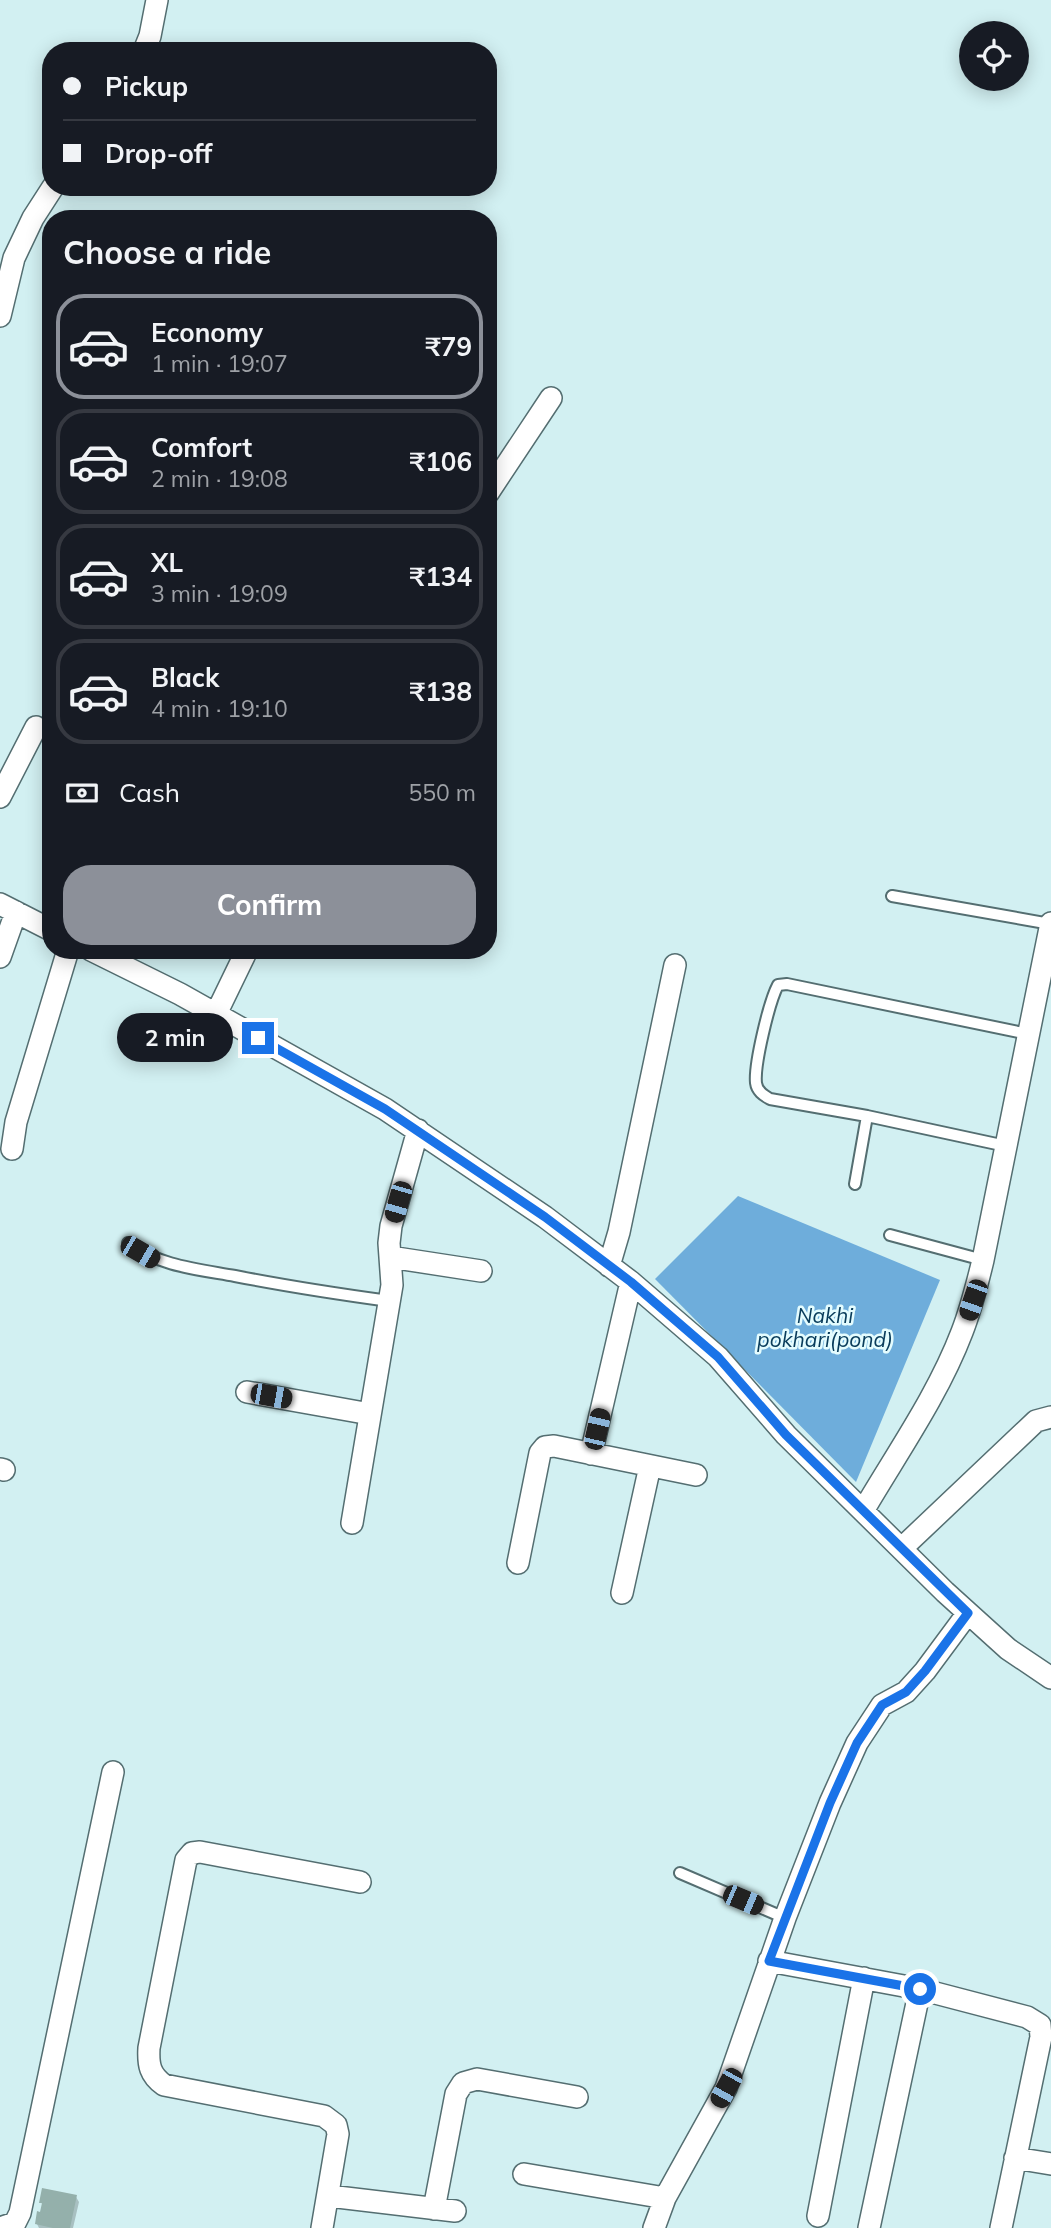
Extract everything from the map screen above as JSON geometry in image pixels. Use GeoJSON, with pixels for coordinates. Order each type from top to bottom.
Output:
{"type":"FeatureCollection","features":[{"type":"Feature","properties":{"kind":"street"},"geometry":{"type":"LineString","coordinates":[[148,42],[153,1]]}},
{"type":"Feature","properties":{"kind":"street"},"geometry":{"type":"LineString","coordinates":[[0,316],[14,258],[33,218],[47,196]]}},
{"type":"Feature","properties":{"kind":"street"},"geometry":{"type":"LineString","coordinates":[[497,479],[551,398]]}},
{"type":"Feature","properties":{"kind":"street"},"geometry":{"type":"LineString","coordinates":[[0,797],[36,727]]}},
{"type":"Feature","properties":{"kind":"street"},"geometry":{"type":"LineString","coordinates":[[0,957],[8,908],[42,925]]}},
{"type":"Feature","properties":{"kind":"street"},"geometry":{"type":"LineString","coordinates":[[863,1510],[938,1382],[961,1335],[983,1260],[1028,1034],[1048,952],[1051,923]]}},
{"type":"Feature","properties":{"kind":"street"},"geometry":{"type":"LineString","coordinates":[[12,1149],[19,1109],[65,959]]}},
{"type":"Feature","properties":{"kind":"street"},"geometry":{"type":"LineString","coordinates":[[109,959],[216,1014],[385,1109],[545,1217],[631,1282],[718,1357],[786,1435],[968,1613],[1008,1649],[1051,1678]]}},
{"type":"Feature","properties":{"kind":"street"},"geometry":{"type":"LineString","coordinates":[[216,1014],[243,959]]}},
{"type":"Feature","properties":{"kind":"street"},"geometry":{"type":"LineString","coordinates":[[609,1266],[620,1233],[675,965]]}},
{"type":"Feature","properties":{"kind":"street"},"geometry":{"type":"LineString","coordinates":[[352,1523],[392,1285],[391,1226],[418,1130]]}},
{"type":"Feature","properties":{"kind":"street"},"geometry":{"type":"LineString","coordinates":[[390,1257],[481,1272]]}},
{"type":"Feature","properties":{"kind":"street"},"geometry":{"type":"LineString","coordinates":[[591,1454],[631,1282]]}},
{"type":"Feature","properties":{"kind":"street"},"geometry":{"type":"LineString","coordinates":[[247,1392],[370,1414]]}},
{"type":"Feature","properties":{"kind":"street"},"geometry":{"type":"LineString","coordinates":[[902,1548],[1037,1422],[1044,1417],[1051,1417]]}},
{"type":"Feature","properties":{"kind":"street"},"geometry":{"type":"LineString","coordinates":[[519,1563],[540,1453],[545,1447],[554,1446],[696,1475]]}},
{"type":"Feature","properties":{"kind":"street"},"geometry":{"type":"LineString","coordinates":[[622,1593],[650,1466]]}},
{"type":"Feature","properties":{"kind":"street"},"geometry":{"type":"LineString","coordinates":[[654,2228],[665,2198],[726,2088],[785,1918],[857,1743],[882,1705],[906,1692],[968,1613]]}},
{"type":"Feature","properties":{"kind":"street"},"geometry":{"type":"LineString","coordinates":[[0,2228],[15,2223],[20,2213],[113,1772]]}},
{"type":"Feature","properties":{"kind":"street"},"geometry":{"type":"LineString","coordinates":[[323,2228],[338,2134],[336,2125],[331,2120],[164,2085],[155,2079],[151,2071],[149,2048],[183,1873],[186,1860],[192,1853],[200,1852],[360,1882]]}},
{"type":"Feature","properties":{"kind":"street"},"geometry":{"type":"LineString","coordinates":[[769,1961],[920,1989],[1027,2017],[1040,2025],[1041,2036],[1000,2228]]}},
{"type":"Feature","properties":{"kind":"street"},"geometry":{"type":"LineString","coordinates":[[818,2216],[864,1978]]}},
{"type":"Feature","properties":{"kind":"street"},"geometry":{"type":"LineString","coordinates":[[869,2228],[920,1989]]}},
{"type":"Feature","properties":{"kind":"street"},"geometry":{"type":"LineString","coordinates":[[329,2196],[445,2210],[456,2094],[463,2083],[477,2079],[577,2097]]}},
{"type":"Feature","properties":{"kind":"street"},"geometry":{"type":"LineString","coordinates":[[1015,2158],[1051,2164]]}},
{"type":"Feature","properties":{"kind":"street"},"geometry":{"type":"LineString","coordinates":[[524,2174],[665,2198]]}},
{"type":"Feature","properties":{"kind":"lane"},"geometry":{"type":"LineString","coordinates":[[892,896],[1051,923]]}},
{"type":"Feature","properties":{"kind":"lane"},"geometry":{"type":"LineString","coordinates":[[1006,1146],[867,1116],[770,1099],[762,1095],[756,1086],[758,1062],[772,996],[778,985],[808,987],[1028,1034]]}},
{"type":"Feature","properties":{"kind":"lane"},"geometry":{"type":"LineString","coordinates":[[855,1184],[867,1116]]}},
{"type":"Feature","properties":{"kind":"lane"},"geometry":{"type":"LineString","coordinates":[[890,1235],[983,1260]]}},
{"type":"Feature","properties":{"kind":"lane"},"geometry":{"type":"LineString","coordinates":[[128,1243],[153,1260],[178,1266],[389,1301]]}},
{"type":"Feature","properties":{"kind":"lane"},"geometry":{"type":"LineString","coordinates":[[680,1872],[785,1918]]}},
{"type":"Feature","properties":{"kind":"water","name":"Nakhi pokhari(pond)"},"geometry":{"type":"Polygon","coordinates":[[[738,1196],[940,1280],[856,1482],[655,1279],[738,1196]]]}},
{"type":"Feature","properties":{"kind":"building"},"geometry":{"type":"Polygon","coordinates":[[[42,2188],[77,2195],[70,2228],[35,2224],[37,2211],[40,2212],[42,2203],[39,2203],[42,2188]]]}},
{"type":"Feature","properties":{"kind":"route"},"geometry":{"type":"LineString","coordinates":[[258,1038],[385,1109],[459,1157],[631,1282],[718,1357],[786,1435],[968,1613],[906,1692],[882,1705],[857,1743],[830,1803],[769,1961],[920,1989]]}}]}
